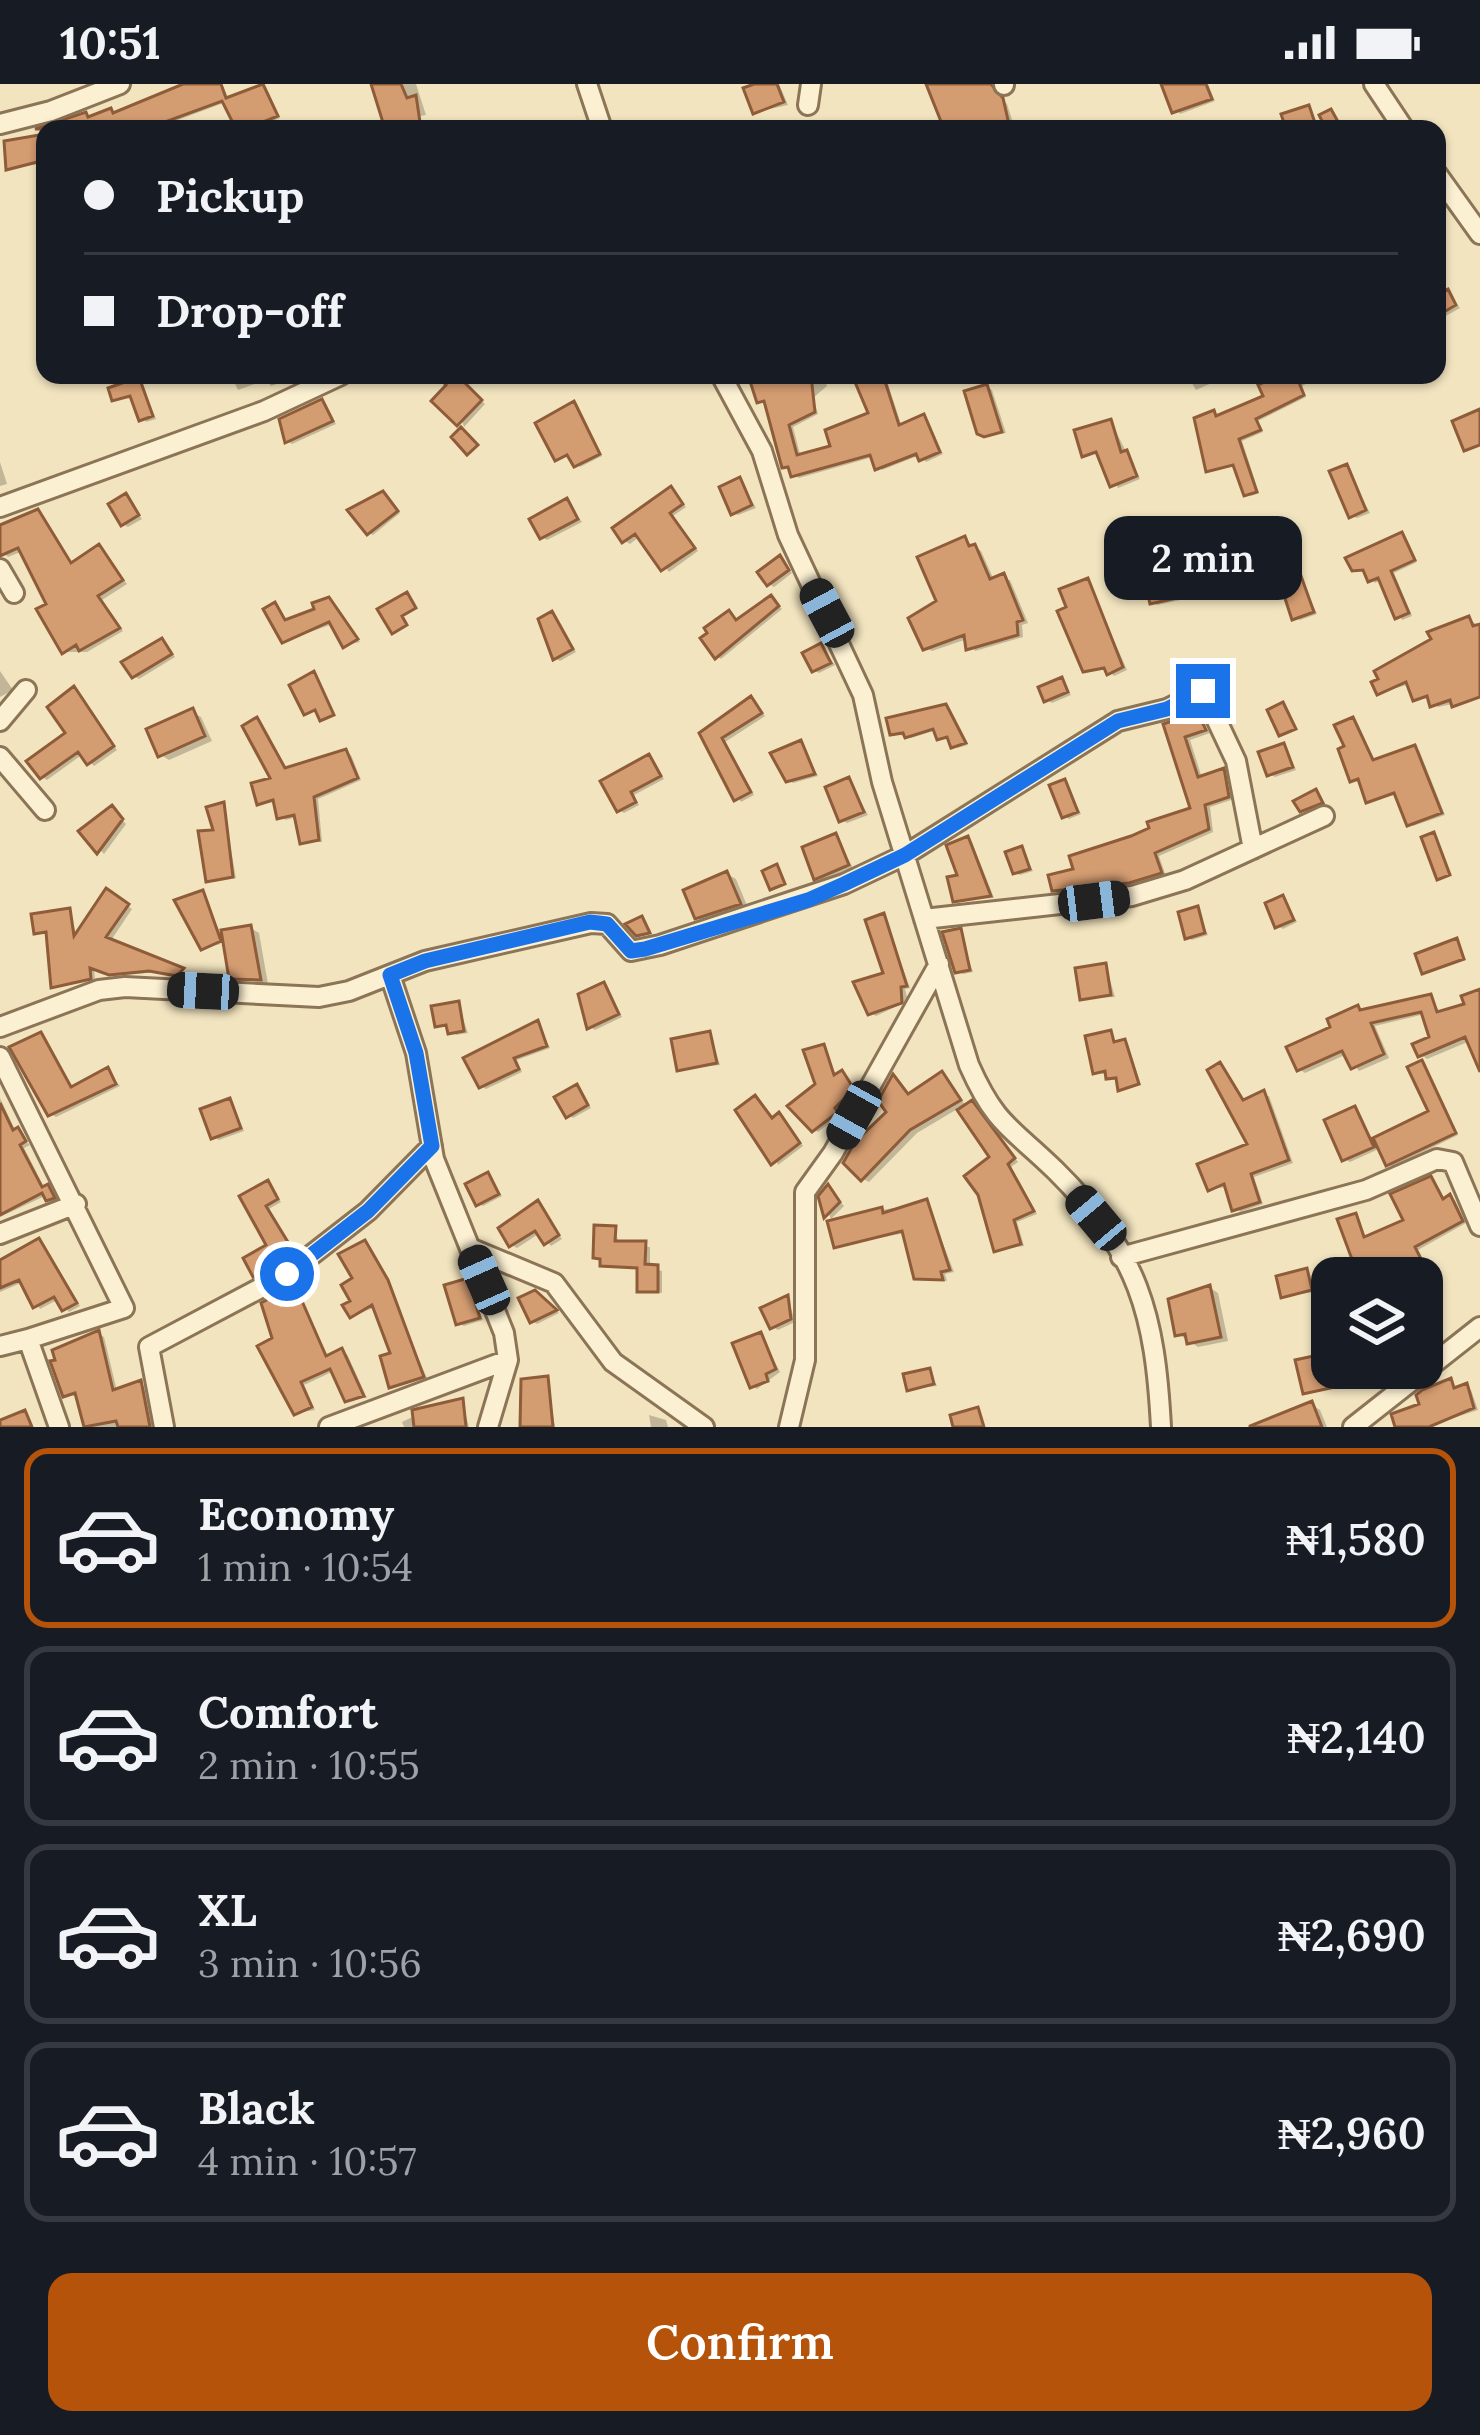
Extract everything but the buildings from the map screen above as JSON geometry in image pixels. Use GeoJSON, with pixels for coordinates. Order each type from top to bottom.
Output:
{"type":"FeatureCollection","features":[{"type":"Feature","properties":{"kind":"street"},"geometry":{"type":"LineString","coordinates":[[0,124],[51,111],[119,84]]}},
{"type":"Feature","properties":{"kind":"street"},"geometry":{"type":"LineString","coordinates":[[586,84],[599,120]]}},
{"type":"Feature","properties":{"kind":"street"},"geometry":{"type":"LineString","coordinates":[[808,105],[812,84]]}},
{"type":"Feature","properties":{"kind":"street"},"geometry":{"type":"LineString","coordinates":[[1374,84],[1398,120]]}},
{"type":"Feature","properties":{"kind":"street"},"geometry":{"type":"LineString","coordinates":[[1446,187],[1480,234]]}},
{"type":"Feature","properties":{"kind":"street"},"geometry":{"type":"LineString","coordinates":[[0,507],[264,411],[322,384]]}},
{"type":"Feature","properties":{"kind":"street"},"geometry":{"type":"LineString","coordinates":[[727,384],[762,451],[800,565],[851,664],[924,919],[988,1109],[1008,1133],[1054,1169],[1139,1284],[1158,1349],[1161,1427]]}},
{"type":"Feature","properties":{"kind":"street"},"geometry":{"type":"LineString","coordinates":[[0,569],[14,593]]}},
{"type":"Feature","properties":{"kind":"street"},"geometry":{"type":"LineString","coordinates":[[0,721],[26,690]]}},
{"type":"Feature","properties":{"kind":"street"},"geometry":{"type":"LineString","coordinates":[[0,1028],[99,990],[319,997],[425,961],[590,922],[607,924],[631,951],[645,949],[808,900],[905,855],[1118,721],[1167,709],[1203,691],[1236,761],[1253,849]]}},
{"type":"Feature","properties":{"kind":"street"},"geometry":{"type":"LineString","coordinates":[[0,757],[44,810]]}},
{"type":"Feature","properties":{"kind":"street"},"geometry":{"type":"LineString","coordinates":[[924,919],[1132,896],[1324,816]]}},
{"type":"Feature","properties":{"kind":"street"},"geometry":{"type":"LineString","coordinates":[[789,1427],[805,1360],[805,1192],[833,1153],[939,964]]}},
{"type":"Feature","properties":{"kind":"street"},"geometry":{"type":"LineString","coordinates":[[390,975],[416,1053],[432,1146],[498,1311],[508,1360],[488,1427]]}},
{"type":"Feature","properties":{"kind":"street"},"geometry":{"type":"LineString","coordinates":[[0,1057],[124,1308],[0,1346]]}},
{"type":"Feature","properties":{"kind":"street"},"geometry":{"type":"LineString","coordinates":[[164,1427],[149,1347],[287,1274],[368,1211],[432,1146]]}},
{"type":"Feature","properties":{"kind":"street"},"geometry":{"type":"LineString","coordinates":[[1121,1257],[1366,1190],[1437,1159],[1453,1162],[1480,1226]]}},
{"type":"Feature","properties":{"kind":"street"},"geometry":{"type":"LineString","coordinates":[[0,1234],[76,1204]]}},
{"type":"Feature","properties":{"kind":"street"},"geometry":{"type":"LineString","coordinates":[[470,1248],[554,1283],[613,1362],[704,1427]]}},
{"type":"Feature","properties":{"kind":"street"},"geometry":{"type":"LineString","coordinates":[[1353,1427],[1473,1335],[1480,1361]]}},
{"type":"Feature","properties":{"kind":"street"},"geometry":{"type":"LineString","coordinates":[[28,1339],[59,1427]]}},
{"type":"Feature","properties":{"kind":"street"},"geometry":{"type":"LineString","coordinates":[[329,1427],[508,1360]]}},
{"type":"Feature","properties":{"kind":"route"},"geometry":{"type":"LineString","coordinates":[[287,1274],[368,1211],[432,1146],[416,1053],[390,975],[425,961],[590,922],[607,924],[631,951],[645,949],[808,900],[905,855],[1118,721],[1167,709],[1203,691]]}}]}
